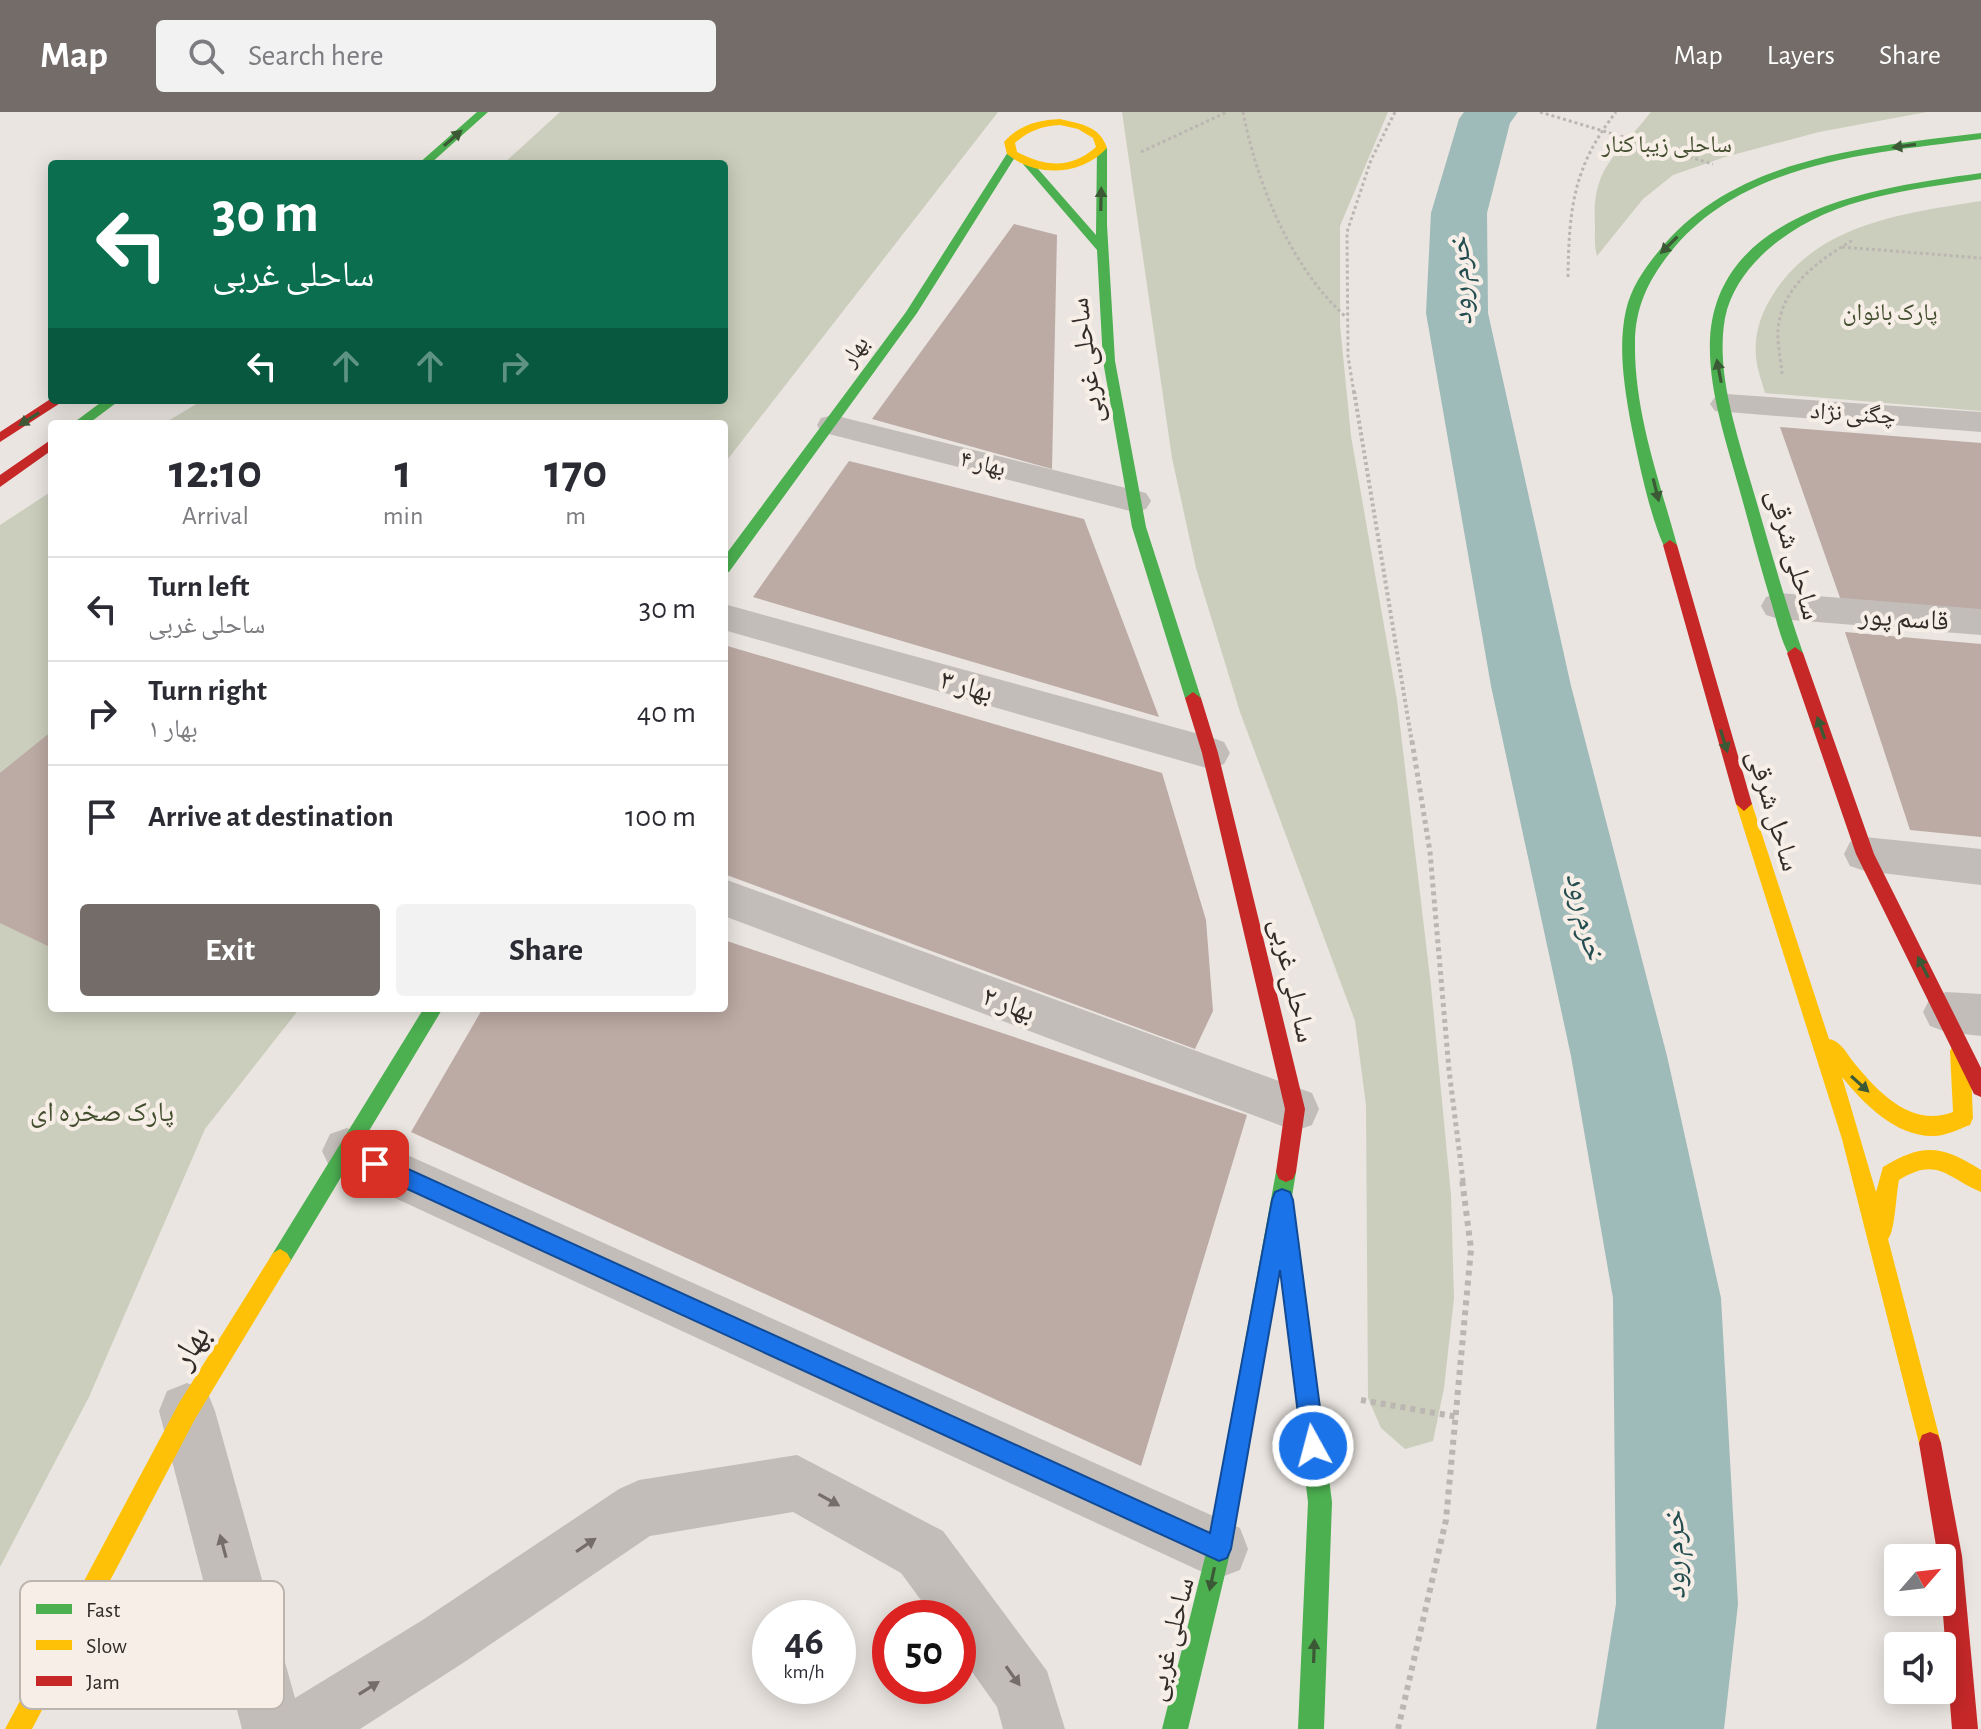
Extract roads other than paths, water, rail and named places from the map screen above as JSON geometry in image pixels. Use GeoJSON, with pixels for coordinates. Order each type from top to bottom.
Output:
{"type":"FeatureCollection","features":[{"type":"Feature","properties":{"kind":"main road"},"geometry":{"type":"LineString","coordinates":[[405,157],[456,112]]}},
{"type":"Feature","properties":{"kind":"main road"},"geometry":{"type":"LineString","coordinates":[[428,160],[483,112]]}},
{"type":"Feature","properties":{"kind":"main road"},"geometry":{"type":"LineString","coordinates":[[1019,131],[1038,112]]}},
{"type":"Feature","properties":{"kind":"main road","name":"ساحلی غربی"},"geometry":{"type":"LineString","coordinates":[[1095,112],[1100,142],[1109,361],[1139,527],[1210,753],[1295,1109],[1282,1200],[1219,1549],[1175,1729]]}},
{"type":"Feature","properties":{"kind":"main road"},"geometry":{"type":"LineString","coordinates":[[1019,131],[1037,124],[1060,122],[1082,127],[1100,142],[1093,160],[1074,167],[1050,169],[1020,159]]}},
{"type":"Feature","properties":{"kind":"main road","name":"بهار"},"geometry":{"type":"LineString","coordinates":[[728,563],[833,425],[977,215],[1020,159],[1009,142],[1019,131]]}},
{"type":"Feature","properties":{"kind":"main road","name":"ساحل شرقی"},"geometry":{"type":"LineString","coordinates":[[1965,1729],[1947,1532],[1907,1351],[1844,1114],[1755,845],[1683,602],[1638,416],[1629,339],[1635,295],[1663,250],[1702,215],[1747,186],[1847,155],[1981,136]]}},
{"type":"Feature","properties":{"kind":"main road"},"geometry":{"type":"LineString","coordinates":[[1020,159],[1102,249]]}},
{"type":"Feature","properties":{"kind":"main road","name":"ساحلی شرقی"},"geometry":{"type":"LineString","coordinates":[[1981,176],[1844,202],[1804,219],[1763,247],[1734,280],[1719,314],[1715,351],[1729,427],[1779,606],[1865,854],[1962,1022],[1981,1088]]}},
{"type":"Feature","properties":{"kind":"main road"},"geometry":{"type":"LineString","coordinates":[[977,215],[1003,203]]}},
{"type":"Feature","properties":{"kind":"main road"},"geometry":{"type":"LineString","coordinates":[[1039,204],[1078,220]]}},
{"type":"Feature","properties":{"kind":"main road"},"geometry":{"type":"LineString","coordinates":[[0,438],[52,404]]}},
{"type":"Feature","properties":{"kind":"main road"},"geometry":{"type":"LineString","coordinates":[[85,420],[107,404]]}},
{"type":"Feature","properties":{"kind":"main road"},"geometry":{"type":"LineString","coordinates":[[0,482],[48,446]]}},
{"type":"Feature","properties":{"kind":"main road","name":"بهار"},"geometry":{"type":"LineString","coordinates":[[97,1581],[187,1411],[432,1012]]}},
{"type":"Feature","properties":{"kind":"main road"},"geometry":{"type":"LineString","coordinates":[[1813,1022],[1850,1075],[1894,1114],[1933,1127],[1963,1118],[1962,1022]]}},
{"type":"Feature","properties":{"kind":"main road"},"geometry":{"type":"LineString","coordinates":[[1885,1269],[1883,1206],[1890,1174],[1913,1160],[1950,1162],[1981,1182]]}},
{"type":"Feature","properties":{"kind":"main road"},"geometry":{"type":"LineString","coordinates":[[1282,1200],[1320,1502],[1311,1729]]}},
{"type":"Feature","properties":{"kind":"main road","name":"بهار"},"geometry":{"type":"LineString","coordinates":[[18,1729],[29,1709]]}},
{"type":"Feature","properties":{"kind":"street","name":"چگنی نژاد"},"geometry":{"type":"LineString","coordinates":[[1726,404],[1981,422]]}},
{"type":"Feature","properties":{"kind":"street","name":"بهار ۴"},"geometry":{"type":"LineString","coordinates":[[833,425],[1134,501]]}},
{"type":"Feature","properties":{"kind":"street","name":"قاسم پور"},"geometry":{"type":"LineString","coordinates":[[1779,606],[1981,622]]}},
{"type":"Feature","properties":{"kind":"street","name":"بهار ۳"},"geometry":{"type":"LineString","coordinates":[[728,618],[1210,753]]}},
{"type":"Feature","properties":{"kind":"street"},"geometry":{"type":"LineString","coordinates":[[1865,854],[1981,867]]}},
{"type":"Feature","properties":{"kind":"street","name":"بهار ۲"},"geometry":{"type":"LineString","coordinates":[[728,898],[1295,1109]]}},
{"type":"Feature","properties":{"kind":"street"},"geometry":{"type":"LineString","coordinates":[[347,1151],[1219,1549]]}},
{"type":"Feature","properties":{"kind":"street"},"geometry":{"type":"LineString","coordinates":[[187,1411],[233,1581]]}},
{"type":"Feature","properties":{"kind":"street"},"geometry":{"type":"LineString","coordinates":[[303,1729],[442,1642],[639,1509],[797,1483],[922,1552],[1025,1693],[1034,1729]]}},
{"type":"Feature","properties":{"kind":"street"},"geometry":{"type":"LineString","coordinates":[[268,1709],[273,1729]]}},
{"type":"Feature","properties":{"kind":"waterway","name":"خرم رود"},"geometry":{"type":"LineString","coordinates":[[1492,112],[1485,119],[1459,213],[1457,313],[1531,686],[1619,1056],[1667,1298],[1677,1604],[1660,1729]]}},
{"type":"Feature","properties":{"kind":"park label","name":"ساحلی زیبا کنار"},"geometry":{"type":"Point","coordinates":[1667,144]}},
{"type":"Feature","properties":{"kind":"park label","name":"پارک بانوان"},"geometry":{"type":"Point","coordinates":[1890,312]}},
{"type":"Feature","properties":{"kind":"park label","name":"پارک صخره ای"},"geometry":{"type":"Point","coordinates":[102,1111]}}]}
